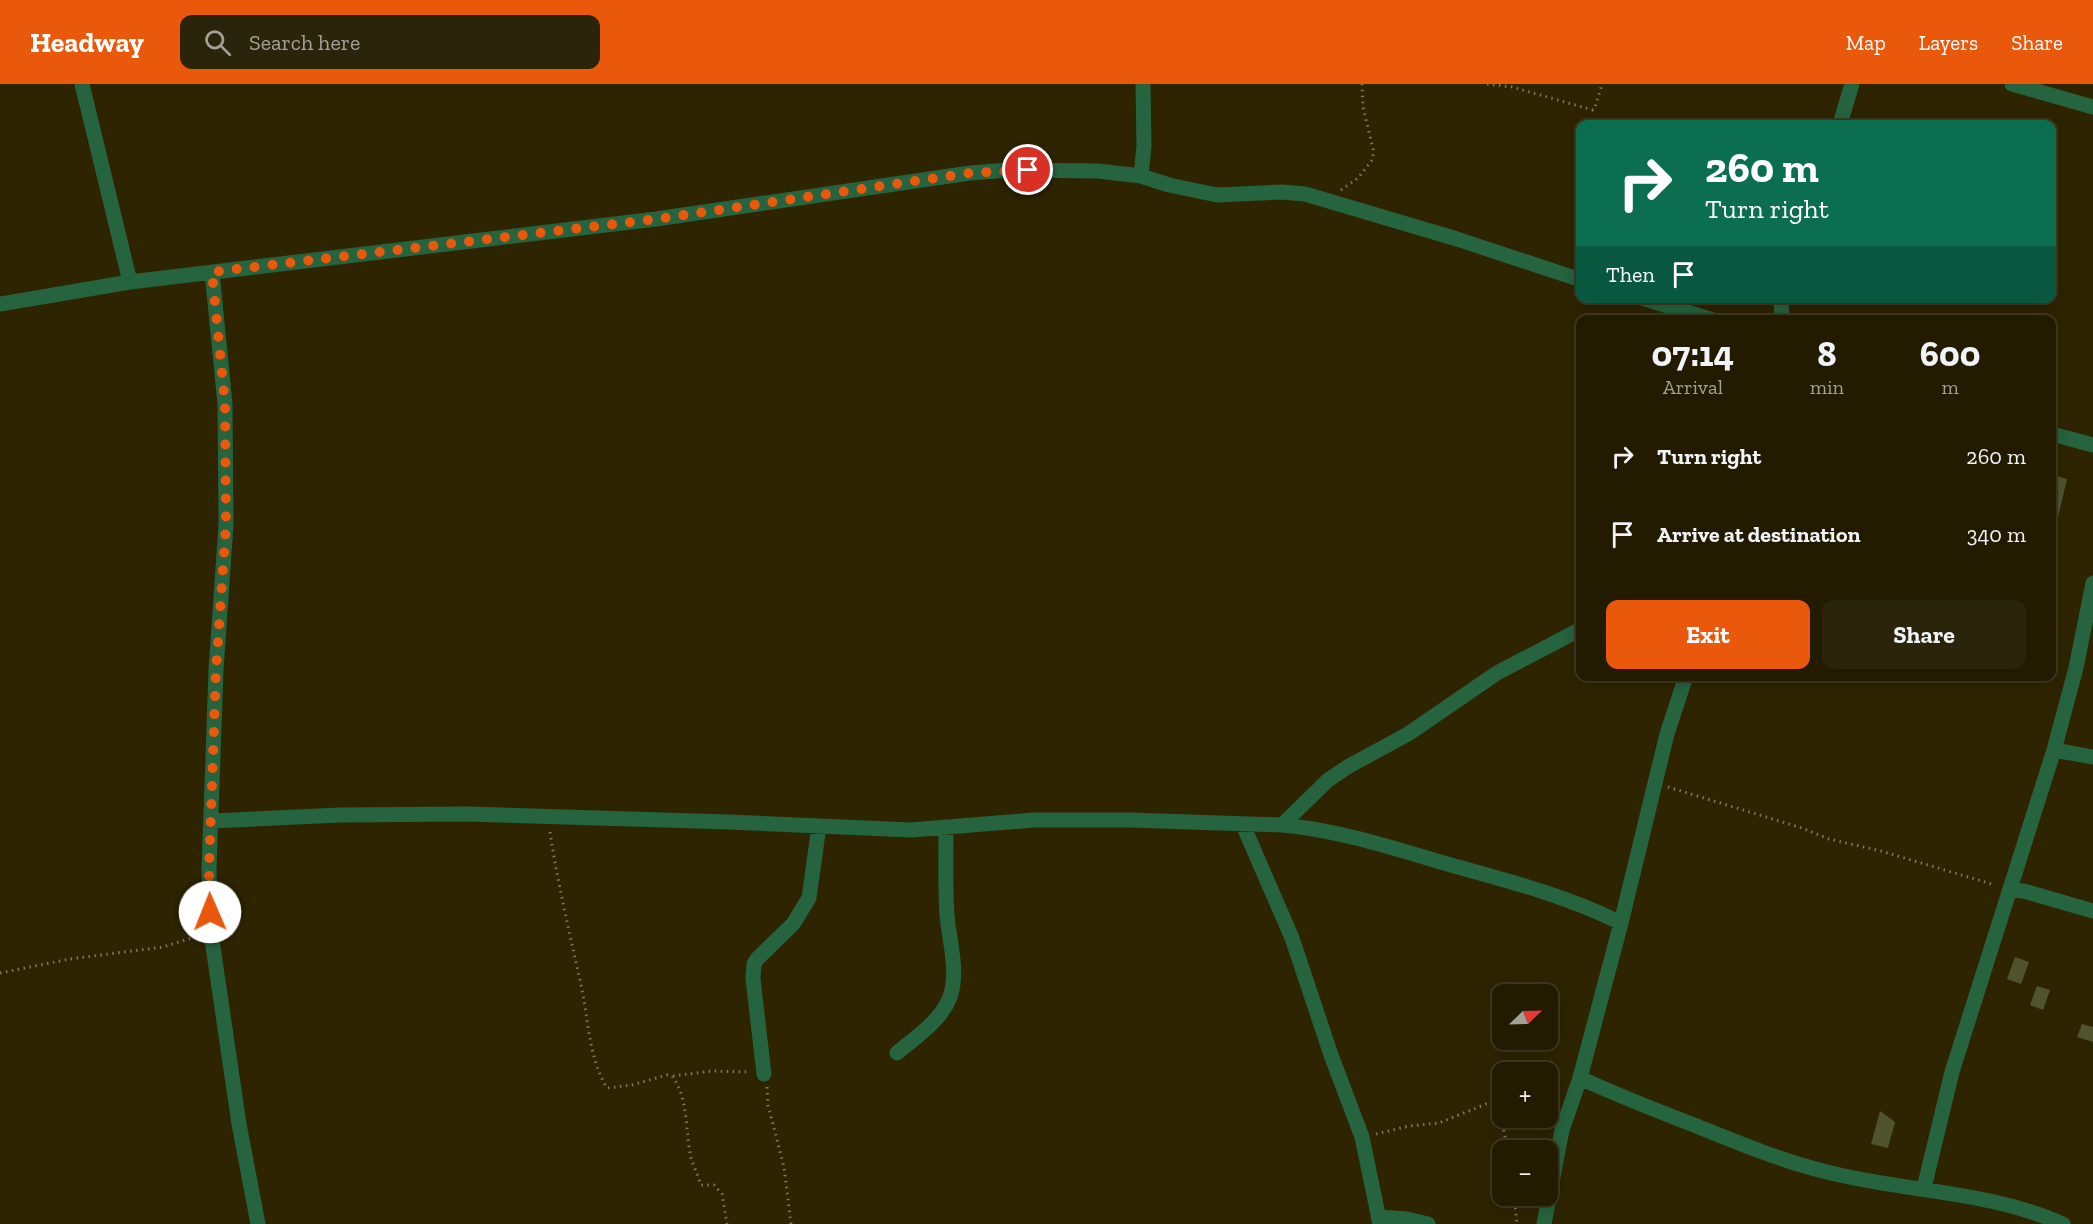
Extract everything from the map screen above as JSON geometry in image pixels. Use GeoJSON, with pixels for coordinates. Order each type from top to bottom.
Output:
{"type":"FeatureCollection","features":[{"type":"Feature","properties":{"kind":"street"},"geometry":{"type":"LineString","coordinates":[[82,84],[130,282]]}},
{"type":"Feature","properties":{"kind":"street"},"geometry":{"type":"LineString","coordinates":[[1141,176],[1144,135],[1143,84]]}},
{"type":"Feature","properties":{"kind":"street"},"geometry":{"type":"LineString","coordinates":[[1841,120],[1852,84]]}},
{"type":"Feature","properties":{"kind":"street"},"geometry":{"type":"LineString","coordinates":[[2012,84],[2058,91],[2093,107]]}},
{"type":"Feature","properties":{"kind":"street"},"geometry":{"type":"LineString","coordinates":[[0,304],[130,282],[657,219],[970,173],[1008,170],[1098,171],[1141,176],[1169,185],[1217,195],[1282,192],[1305,194],[1457,239],[1576,278]]}},
{"type":"Feature","properties":{"kind":"street"},"geometry":{"type":"LineString","coordinates":[[212,272],[225,404],[226,514],[216,670],[209,870],[211,933],[239,1124],[258,1224]]}},
{"type":"Feature","properties":{"kind":"street"},"geometry":{"type":"LineString","coordinates":[[1658,303],[1697,315]]}},
{"type":"Feature","properties":{"kind":"street"},"geometry":{"type":"LineString","coordinates":[[2056,435],[2093,445]]}},
{"type":"Feature","properties":{"kind":"street"},"geometry":{"type":"LineString","coordinates":[[1924,1188],[1952,1072],[2054,750],[2090,620],[2093,584]]}},
{"type":"Feature","properties":{"kind":"street"},"geometry":{"type":"LineString","coordinates":[[1282,825],[1328,780],[1349,766],[1408,734],[1497,673],[1576,632]]}},
{"type":"Feature","properties":{"kind":"street"},"geometry":{"type":"LineString","coordinates":[[1544,1224],[1562,1130],[1580,1078],[1667,734],[1684,681]]}},
{"type":"Feature","properties":{"kind":"street"},"geometry":{"type":"LineString","coordinates":[[2054,750],[2093,757]]}},
{"type":"Feature","properties":{"kind":"street"},"geometry":{"type":"LineString","coordinates":[[212,820],[339,815],[547,816],[911,830],[1034,820],[1130,820],[1282,825],[1306,827],[1361,840],[1475,871],[1569,900],[1621,923]]}},
{"type":"Feature","properties":{"kind":"street"},"geometry":{"type":"LineString","coordinates":[[1243,825],[1292,938],[1331,1055],[1362,1137],[1379,1220],[1407,1219],[1428,1224]]}},
{"type":"Feature","properties":{"kind":"street"},"geometry":{"type":"LineString","coordinates":[[764,1074],[753,979],[754,964],[763,952],[793,924],[810,898],[819,826]]}},
{"type":"Feature","properties":{"kind":"street"},"geometry":{"type":"LineString","coordinates":[[897,1053],[931,1024],[950,998],[953,963],[947,914],[946,827]]}},
{"type":"Feature","properties":{"kind":"street"},"geometry":{"type":"LineString","coordinates":[[2011,891],[2024,891],[2093,911]]}},
{"type":"Feature","properties":{"kind":"street"},"geometry":{"type":"LineString","coordinates":[[1580,1078],[1623,1098],[1759,1151],[1822,1171],[1869,1182],[1924,1188],[1998,1203],[2043,1215],[2063,1224]]}},
{"type":"Feature","properties":{"kind":"path"},"geometry":{"type":"LineString","coordinates":[[1326,200],[1358,178],[1373,159],[1373,149],[1363,107],[1362,84]]}},
{"type":"Feature","properties":{"kind":"path"},"geometry":{"type":"LineString","coordinates":[[1487,84],[1521,89],[1593,110],[1602,84]]}},
{"type":"Feature","properties":{"kind":"path"},"geometry":{"type":"LineString","coordinates":[[1655,783],[1802,828],[1829,839],[1881,851],[1915,863],[1985,881],[2011,891]]}},
{"type":"Feature","properties":{"kind":"path"},"geometry":{"type":"LineString","coordinates":[[547,816],[566,923],[584,1000],[589,1038],[600,1077],[607,1088],[632,1085],[666,1075],[712,1071],[745,1071],[764,1074],[768,1105],[784,1167],[791,1224]]}},
{"type":"Feature","properties":{"kind":"path"},"geometry":{"type":"LineString","coordinates":[[0,973],[70,959],[163,947],[211,933]]}},
{"type":"Feature","properties":{"kind":"path"},"geometry":{"type":"LineString","coordinates":[[672,1076],[681,1094],[691,1158],[701,1185],[714,1185],[722,1194],[727,1224]]}},
{"type":"Feature","properties":{"kind":"path"},"geometry":{"type":"LineString","coordinates":[[1362,1137],[1409,1126],[1439,1123],[1486,1104],[1492,1104],[1500,1114],[1506,1140]]}},
{"type":"Feature","properties":{"kind":"path"},"geometry":{"type":"LineString","coordinates":[[1515,1206],[1517,1224]]}},
{"type":"Feature","properties":{"kind":"building"},"geometry":{"type":"Polygon","coordinates":[[[2056,476],[2067,479],[2056,522],[2056,476]]]}},
{"type":"Feature","properties":{"kind":"building"},"geometry":{"type":"Polygon","coordinates":[[[2015,957],[2029,962],[2021,984],[2007,979],[2015,957]]]}},
{"type":"Feature","properties":{"kind":"building"},"geometry":{"type":"Polygon","coordinates":[[[2037,986],[2050,990],[2043,1010],[2030,1005],[2037,986]]]}},
{"type":"Feature","properties":{"kind":"building"},"geometry":{"type":"Polygon","coordinates":[[[2082,1024],[2093,1027],[2093,1042],[2077,1037],[2082,1024]]]}},
{"type":"Feature","properties":{"kind":"building"},"geometry":{"type":"Polygon","coordinates":[[[1880,1111],[1895,1122],[1888,1148],[1871,1144],[1880,1111]]]}},
{"type":"Feature","properties":{"kind":"route"},"geometry":{"type":"LineString","coordinates":[[210,912],[209,870],[216,670],[226,525],[225,404],[212,272],[657,219],[970,173],[1028,170]]}}]}
